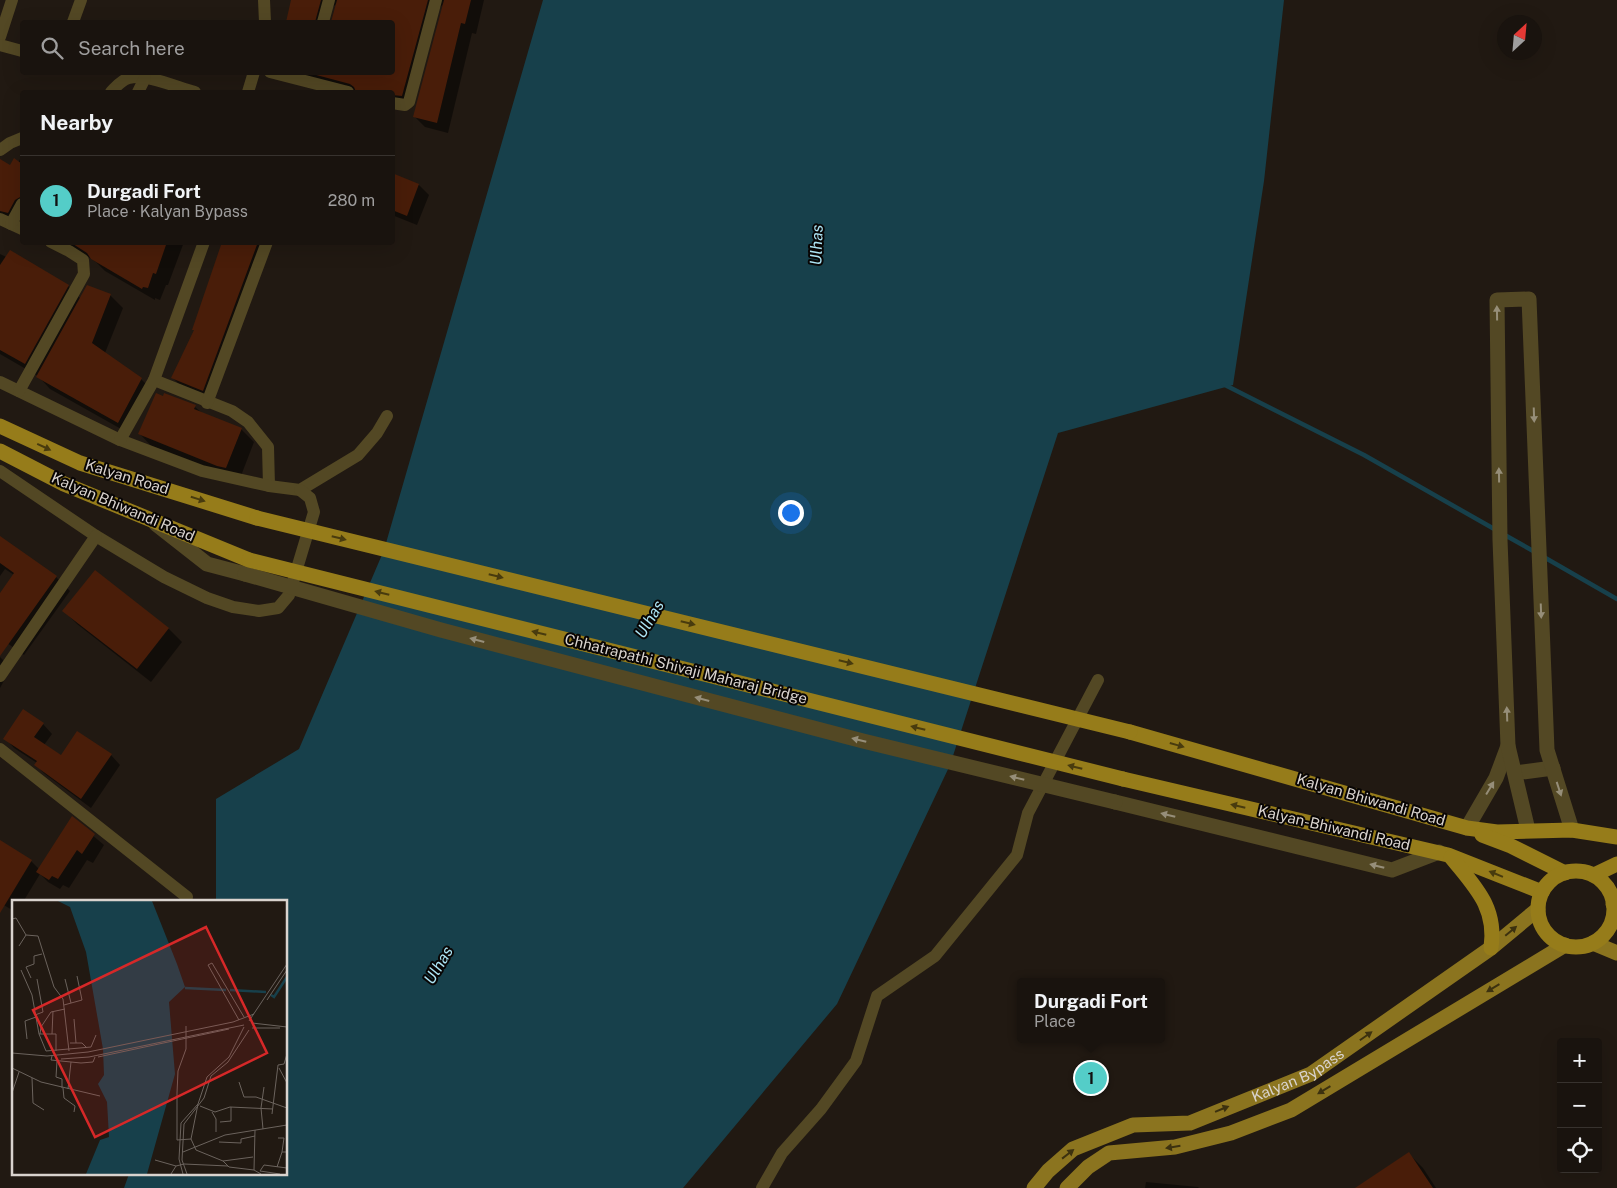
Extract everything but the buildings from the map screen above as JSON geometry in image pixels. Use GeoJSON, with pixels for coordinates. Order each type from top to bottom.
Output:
{"type":"FeatureCollection","features":[{"type":"Feature","properties":{"kind":"highway","name":"Kalyan Road"},"geometry":{"type":"LineString","coordinates":[[0,426],[80,463],[257,518],[1130,732]]}},
{"type":"Feature","properties":{"kind":"highway","name":"Kalyan Bhiwandi Road"},"geometry":{"type":"LineString","coordinates":[[0,451],[64,484],[151,520],[247,567]]}},
{"type":"Feature","properties":{"kind":"highway","name":"Chhatrapathi Shivaji Maharaj Bridge"},"geometry":{"type":"LineString","coordinates":[[247,567],[1122,779]]}},
{"type":"Feature","properties":{"kind":"highway","name":"Kalyan Bhiwandi Road"},"geometry":{"type":"LineString","coordinates":[[1130,732],[1460,826],[1497,832],[1572,830],[1617,837]]}},
{"type":"Feature","properties":{"kind":"highway","name":"Kalyan-Bhiwandi Road"},"geometry":{"type":"LineString","coordinates":[[1122,779],[1444,854],[1542,892]]}},
{"type":"Feature","properties":{"kind":"highway"},"geometry":{"type":"LineString","coordinates":[[1460,826],[1511,846],[1565,873]]}},
{"type":"Feature","properties":{"kind":"highway"},"geometry":{"type":"LineString","coordinates":[[1444,854],[1476,887],[1488,908],[1493,934],[1491,948]]}},
{"type":"Feature","properties":{"kind":"highway"},"geometry":{"type":"LineString","coordinates":[[1594,876],[1617,864]]}},
{"type":"Feature","properties":{"kind":"highway"},"geometry":{"type":"LineString","coordinates":[[1570,871],[1582,872],[1594,876],[1614,896],[1613,916],[1609,926],[1602,936],[1593,943],[1584,946],[1574,947],[1554,940],[1545,931],[1540,920],[1538,909],[1542,892],[1549,882],[1565,873],[1570,871]]}},
{"type":"Feature","properties":{"kind":"main road","name":"Kalyan Bypass"},"geometry":{"type":"LineString","coordinates":[[1034,1188],[1048,1171],[1073,1149],[1090,1142],[1133,1125],[1190,1122],[1311,1074],[1491,948],[1538,909]]}},
{"type":"Feature","properties":{"kind":"main road"},"geometry":{"type":"LineString","coordinates":[[1593,943],[1617,953]]}},
{"type":"Feature","properties":{"kind":"main road","name":"Kalyan Bypass"},"geometry":{"type":"LineString","coordinates":[[1067,1188],[1088,1167],[1109,1153],[1175,1147],[1230,1133],[1291,1110],[1565,945]]}},
{"type":"Feature","properties":{"kind":"street"},"geometry":{"type":"LineString","coordinates":[[0,37],[12,0]]}},
{"type":"Feature","properties":{"kind":"street"},"geometry":{"type":"LineString","coordinates":[[74,20],[81,0]]}},
{"type":"Feature","properties":{"kind":"street"},"geometry":{"type":"LineString","coordinates":[[264,0],[265,20]]}},
{"type":"Feature","properties":{"kind":"street"},"geometry":{"type":"LineString","coordinates":[[324,20],[329,0]]}},
{"type":"Feature","properties":{"kind":"street"},"geometry":{"type":"LineString","coordinates":[[395,104],[404,105],[409,102],[436,0]]}},
{"type":"Feature","properties":{"kind":"street"},"geometry":{"type":"LineString","coordinates":[[0,45],[20,50]]}},
{"type":"Feature","properties":{"kind":"street"},"geometry":{"type":"LineString","coordinates":[[249,90],[253,75]]}},
{"type":"Feature","properties":{"kind":"street"},"geometry":{"type":"LineString","coordinates":[[290,75],[310,78],[343,90]]}},
{"type":"Feature","properties":{"kind":"street"},"geometry":{"type":"LineString","coordinates":[[113,90],[121,82],[131,77],[145,78],[188,90]]}},
{"type":"Feature","properties":{"kind":"street"},"geometry":{"type":"LineString","coordinates":[[139,90],[145,78]]}},
{"type":"Feature","properties":{"kind":"street"},"geometry":{"type":"LineString","coordinates":[[0,150],[20,139]]}},
{"type":"Feature","properties":{"kind":"street"},"geometry":{"type":"LineString","coordinates":[[11,224],[20,208]]}},
{"type":"Feature","properties":{"kind":"street"},"geometry":{"type":"LineString","coordinates":[[19,392],[84,274],[83,260],[57,245]]}},
{"type":"Feature","properties":{"kind":"street"},"geometry":{"type":"LineString","coordinates":[[120,440],[154,380],[203,245]]}},
{"type":"Feature","properties":{"kind":"street"},"geometry":{"type":"LineString","coordinates":[[207,402],[267,245]]}},
{"type":"Feature","properties":{"kind":"street"},"geometry":{"type":"LineString","coordinates":[[1528,830],[1508,746],[1500,540],[1496,300],[1530,299],[1547,750],[1572,830]]}},
{"type":"Feature","properties":{"kind":"street"},"geometry":{"type":"LineString","coordinates":[[154,380],[232,411],[248,422],[268,447],[269,486]]}},
{"type":"Feature","properties":{"kind":"street"},"geometry":{"type":"LineString","coordinates":[[0,382],[120,440],[202,471],[269,486],[300,490],[310,498],[314,512],[289,595],[278,608],[259,611],[233,607],[207,598],[164,577],[96,536],[0,471]]}},
{"type":"Feature","properties":{"kind":"street"},"geometry":{"type":"LineString","coordinates":[[300,490],[358,454],[377,433],[386,416]]}},
{"type":"Feature","properties":{"kind":"street"},"geometry":{"type":"LineString","coordinates":[[151,520],[207,564],[247,567],[450,633],[853,738],[1392,870],[1444,854]]}},
{"type":"Feature","properties":{"kind":"street"},"geometry":{"type":"LineString","coordinates":[[0,676],[96,536]]}},
{"type":"Feature","properties":{"kind":"street"},"geometry":{"type":"LineString","coordinates":[[762,1188],[782,1153],[821,1109],[856,1060],[877,996],[936,956],[1017,855],[1028,812],[1098,680]]}},
{"type":"Feature","properties":{"kind":"street"},"geometry":{"type":"LineString","coordinates":[[1460,826],[1496,778],[1508,746]]}},
{"type":"Feature","properties":{"kind":"street"},"geometry":{"type":"LineString","coordinates":[[0,749],[187,897]]}},
{"type":"Feature","properties":{"kind":"street"},"geometry":{"type":"LineString","coordinates":[[1515,773],[1553,768]]}},
{"type":"Feature","properties":{"kind":"water","name":"Ulhas"},"geometry":{"type":"Polygon","coordinates":[[[543,0],[1284,0],[1264,181],[1233,385],[1058,433],[950,765],[837,1004],[683,1188],[124,1188],[128,1176],[288,1176],[288,900],[216,900],[216,799],[299,749],[384,550],[543,0]]]}},
{"type":"Feature","properties":{"kind":"waterway"},"geometry":{"type":"LineString","coordinates":[[1223,384],[1364,455],[1496,530]]}},
{"type":"Feature","properties":{"kind":"waterway"},"geometry":{"type":"LineString","coordinates":[[1503,534],[1535,552]]}},
{"type":"Feature","properties":{"kind":"waterway"},"geometry":{"type":"LineString","coordinates":[[1542,556],[1617,599]]}},
{"type":"Feature","properties":{"kind":"place","name":"Durgadi Fort"},"geometry":{"type":"Point","coordinates":[1091,1078]}}]}
